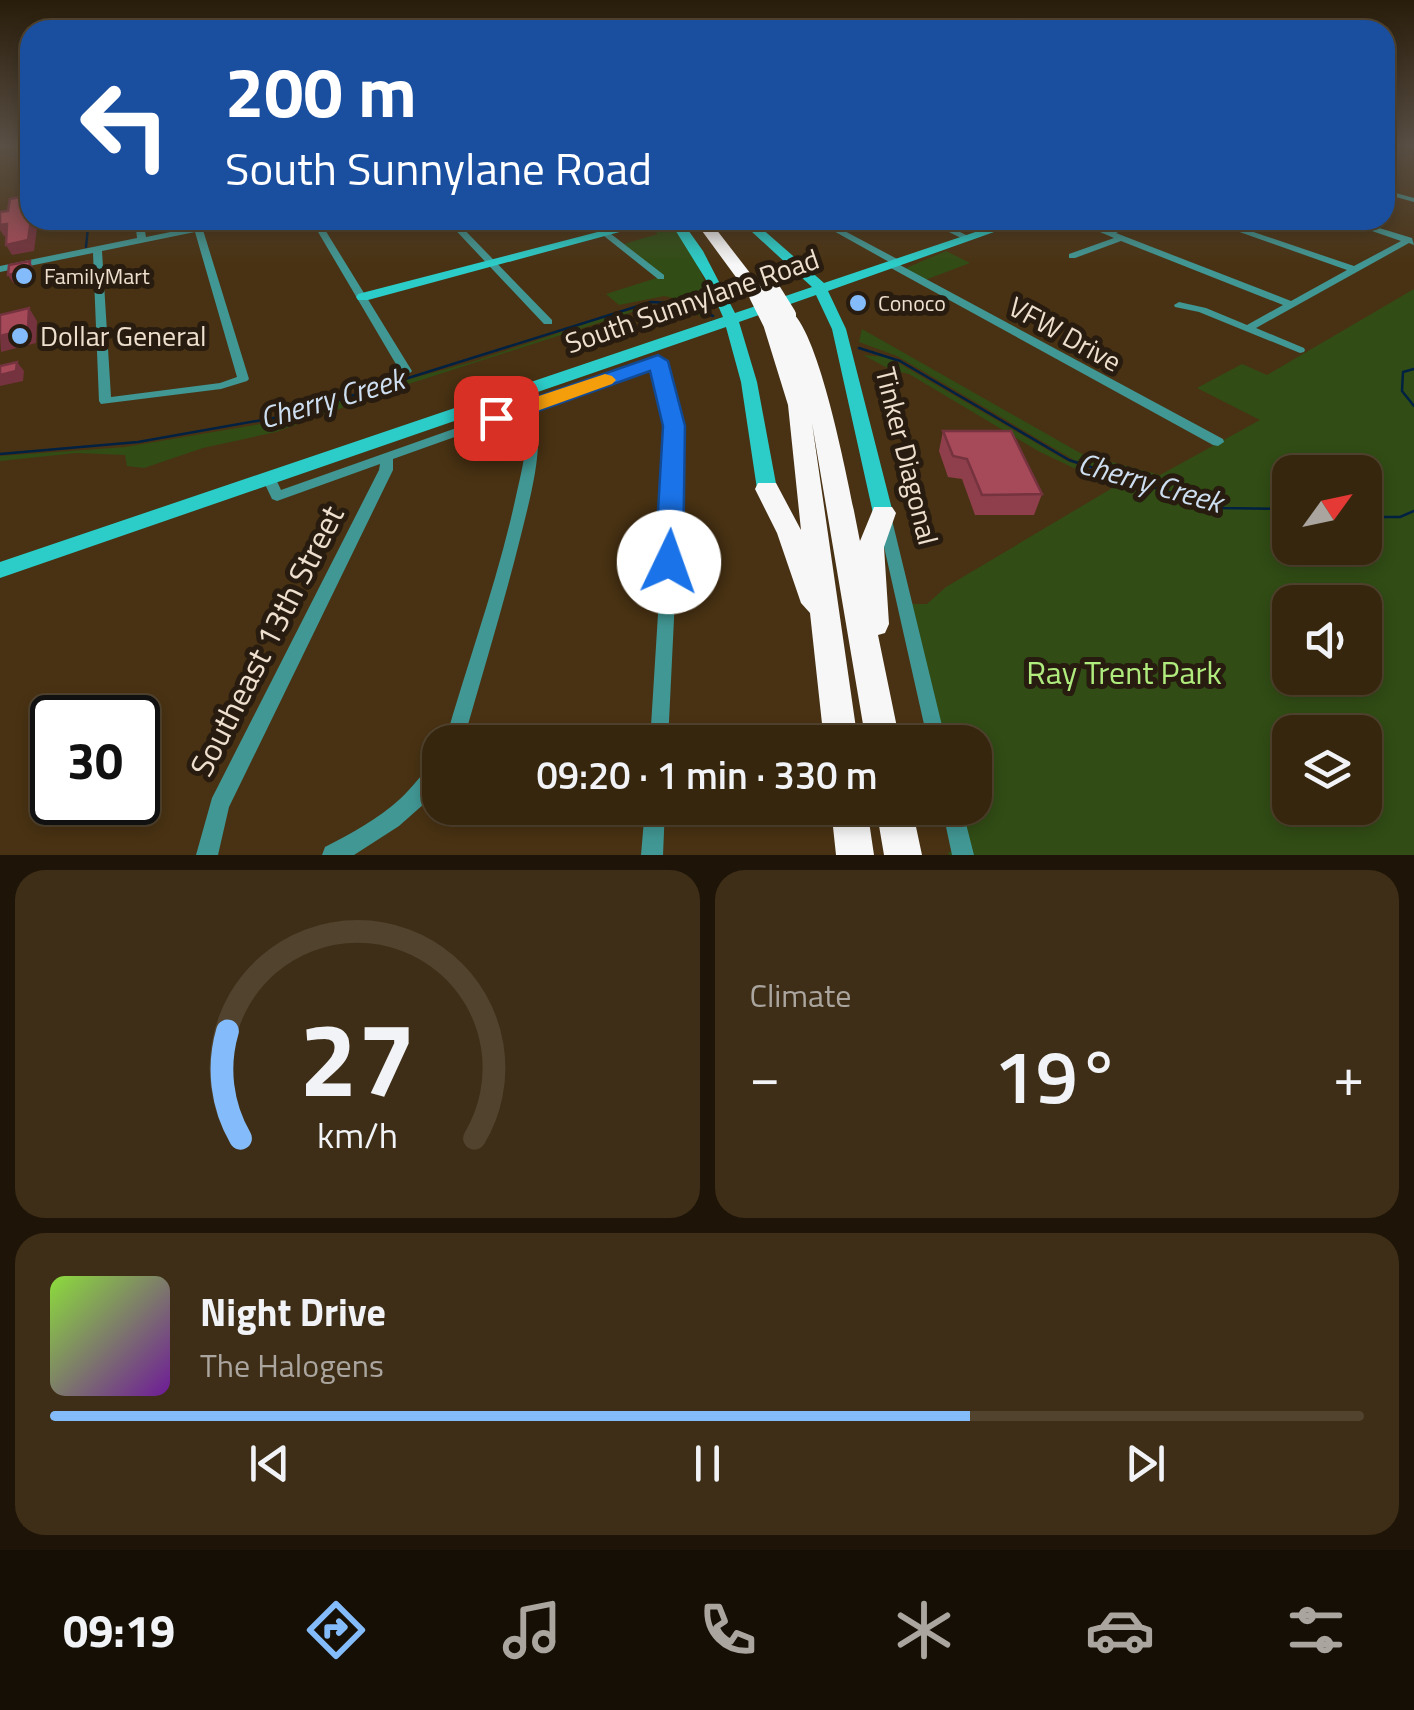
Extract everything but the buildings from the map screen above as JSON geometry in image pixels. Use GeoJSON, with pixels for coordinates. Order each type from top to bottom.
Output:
{"type":"FeatureCollection","features":[{"type":"Feature","properties":{"kind":"highway"},"geometry":{"type":"LineString","coordinates":[[710,230],[765,293]]}},
{"type":"Feature","properties":{"kind":"highway"},"geometry":{"type":"LineString","coordinates":[[724,230],[810,371],[827,436],[880,725]]}},
{"type":"Feature","properties":{"kind":"highway"},"geometry":{"type":"LineString","coordinates":[[779,318],[799,405],[840,725]]}},
{"type":"Feature","properties":{"kind":"highway"},"geometry":{"type":"LineString","coordinates":[[768,490],[790,533],[830,644]]}},
{"type":"Feature","properties":{"kind":"highway"},"geometry":{"type":"LineString","coordinates":[[877,708],[870,547],[883,513]]}},
{"type":"Feature","properties":{"kind":"highway"},"geometry":{"type":"LineString","coordinates":[[851,825],[855,855]]}},
{"type":"Feature","properties":{"kind":"highway"},"geometry":{"type":"LineString","coordinates":[[897,825],[903,855]]}},
{"type":"Feature","properties":{"kind":"street"},"geometry":{"type":"LineString","coordinates":[[140,230],[142,240]]}},
{"type":"Feature","properties":{"kind":"street"},"geometry":{"type":"LineString","coordinates":[[0,270],[193,230]]}},
{"type":"Feature","properties":{"kind":"street"},"geometry":{"type":"LineString","coordinates":[[97,250],[105,400],[221,386],[243,379],[198,230]]}},
{"type":"Feature","properties":{"kind":"street"},"geometry":{"type":"LineString","coordinates":[[321,230],[406,371]]}},
{"type":"Feature","properties":{"kind":"street"},"geometry":{"type":"LineString","coordinates":[[460,230],[548,322]]}},
{"type":"Feature","properties":{"kind":"street"},"geometry":{"type":"LineString","coordinates":[[601,230],[660,277]]}},
{"type":"Feature","properties":{"kind":"street"},"geometry":{"type":"LineString","coordinates":[[363,297],[621,230]]}},
{"type":"Feature","properties":{"kind":"street"},"geometry":{"type":"LineString","coordinates":[[682,230],[704,260],[734,319],[756,408],[768,490]]}},
{"type":"Feature","properties":{"kind":"street","name":"Tinker Diagonal"},"geometry":{"type":"LineString","coordinates":[[757,230],[821,289],[839,329],[933,725]]}},
{"type":"Feature","properties":{"kind":"street","name":"VFW Drive"},"geometry":{"type":"LineString","coordinates":[[836,230],[1218,442]]}},
{"type":"Feature","properties":{"kind":"street"},"geometry":{"type":"LineString","coordinates":[[951,230],[968,238]]}},
{"type":"Feature","properties":{"kind":"street","name":"South Sunnylane Road"},"geometry":{"type":"LineString","coordinates":[[268,478],[276,496],[387,457],[734,319],[992,230]]}},
{"type":"Feature","properties":{"kind":"street"},"geometry":{"type":"LineString","coordinates":[[1101,230],[1291,304]]}},
{"type":"Feature","properties":{"kind":"street"},"geometry":{"type":"LineString","coordinates":[[1108,233],[1116,230]]}},
{"type":"Feature","properties":{"kind":"street"},"geometry":{"type":"LineString","coordinates":[[1239,230],[1354,270]]}},
{"type":"Feature","properties":{"kind":"street"},"geometry":{"type":"LineString","coordinates":[[1376,230],[1412,241]]}},
{"type":"Feature","properties":{"kind":"street"},"geometry":{"type":"LineString","coordinates":[[1072,256],[1121,238]]}},
{"type":"Feature","properties":{"kind":"street"},"geometry":{"type":"LineString","coordinates":[[1248,328],[1412,241]]}},
{"type":"Feature","properties":{"kind":"street"},"geometry":{"type":"LineString","coordinates":[[1179,305],[1300,350]]}},
{"type":"Feature","properties":{"kind":"street","name":"South Sunnylane Road"},"geometry":{"type":"LineString","coordinates":[[0,570],[268,478],[658,361],[670,400],[674,454],[660,725]]}},
{"type":"Feature","properties":{"kind":"street"},"geometry":{"type":"LineString","coordinates":[[459,725],[527,481],[535,421],[527,399]]}},
{"type":"Feature","properties":{"kind":"street","name":"Southeast 13th Street"},"geometry":{"type":"LineString","coordinates":[[208,855],[208,840],[226,789],[386,470],[387,457]]}},
{"type":"Feature","properties":{"kind":"street"},"geometry":{"type":"LineString","coordinates":[[333,855],[367,837],[410,806],[422,791]]}},
{"type":"Feature","properties":{"kind":"street"},"geometry":{"type":"LineString","coordinates":[[652,855],[655,825]]}},
{"type":"Feature","properties":{"kind":"street"},"geometry":{"type":"LineString","coordinates":[[956,825],[964,855]]}},
{"type":"Feature","properties":{"kind":"green space"},"geometry":{"type":"Polygon","coordinates":[[[652,230],[676,230],[691,251],[717,308],[664,296],[619,305],[606,294],[663,276],[624,244],[658,234],[652,230]]]}},
{"type":"Feature","properties":{"kind":"green space"},"geometry":{"type":"Polygon","coordinates":[[[946,251],[970,263],[925,280],[906,268],[946,251]]]}},
{"type":"Feature","properties":{"kind":"green space","name":"Ray Trent Park"},"geometry":{"type":"Polygon","coordinates":[[[1414,289],[1414,855],[949,855],[948,852],[972,853],[965,825],[992,825],[992,725],[941,725],[912,604],[927,604],[946,587],[1114,487],[1040,452],[909,374],[891,370],[863,355],[886,357],[902,365],[1067,461],[1129,483],[1136,481],[1074,460],[897,356],[859,342],[862,329],[1082,454],[1160,475],[1260,420],[1197,388],[1242,364],[1267,375],[1414,289]]]}},
{"type":"Feature","properties":{"kind":"green space"},"geometry":{"type":"Polygon","coordinates":[[[668,303],[707,314],[703,318],[693,312],[648,307],[668,303]]]}},
{"type":"Feature","properties":{"kind":"green space"},"geometry":{"type":"Polygon","coordinates":[[[648,307],[396,388],[276,432],[203,448],[144,468],[127,466],[125,455],[76,453],[0,461],[0,456],[125,447],[278,421],[333,400],[648,307]]]}},
{"type":"Feature","properties":{"kind":"waterway"},"geometry":{"type":"LineString","coordinates":[[86,247],[88,230]]}},
{"type":"Feature","properties":{"kind":"waterway","name":"Cherry Creek"},"geometry":{"type":"LineString","coordinates":[[0,454],[138,442],[290,415],[651,302],[686,304],[713,316]]}},
{"type":"Feature","properties":{"kind":"waterway","name":"Cherry Creek"},"geometry":{"type":"LineString","coordinates":[[859,348],[900,361],[1069,460],[1218,508],[1272,509]]}},
{"type":"Feature","properties":{"kind":"waterway","name":"Cherry Creek"},"geometry":{"type":"LineString","coordinates":[[1414,369],[1403,372],[1402,391],[1414,406]]}},
{"type":"Feature","properties":{"kind":"waterway","name":"Cherry Creek"},"geometry":{"type":"LineString","coordinates":[[1382,517],[1400,517],[1414,511]]}},
{"type":"Feature","properties":{"kind":"slow traffic"},"geometry":{"type":"LineString","coordinates":[[534,405],[605,380]]}},
{"type":"Feature","properties":{"kind":"place","name":"FamilyMart"},"geometry":{"type":"Point","coordinates":[24,276]}},
{"type":"Feature","properties":{"kind":"place","name":"Conoco"},"geometry":{"type":"Point","coordinates":[858,303]}},
{"type":"Feature","properties":{"kind":"place","name":"Dollar General"},"geometry":{"type":"Point","coordinates":[20,336]}},
{"type":"Feature","properties":{"kind":"route"},"geometry":{"type":"LineString","coordinates":[[496,418],[658,361],[674,426],[669,562]]}}]}
